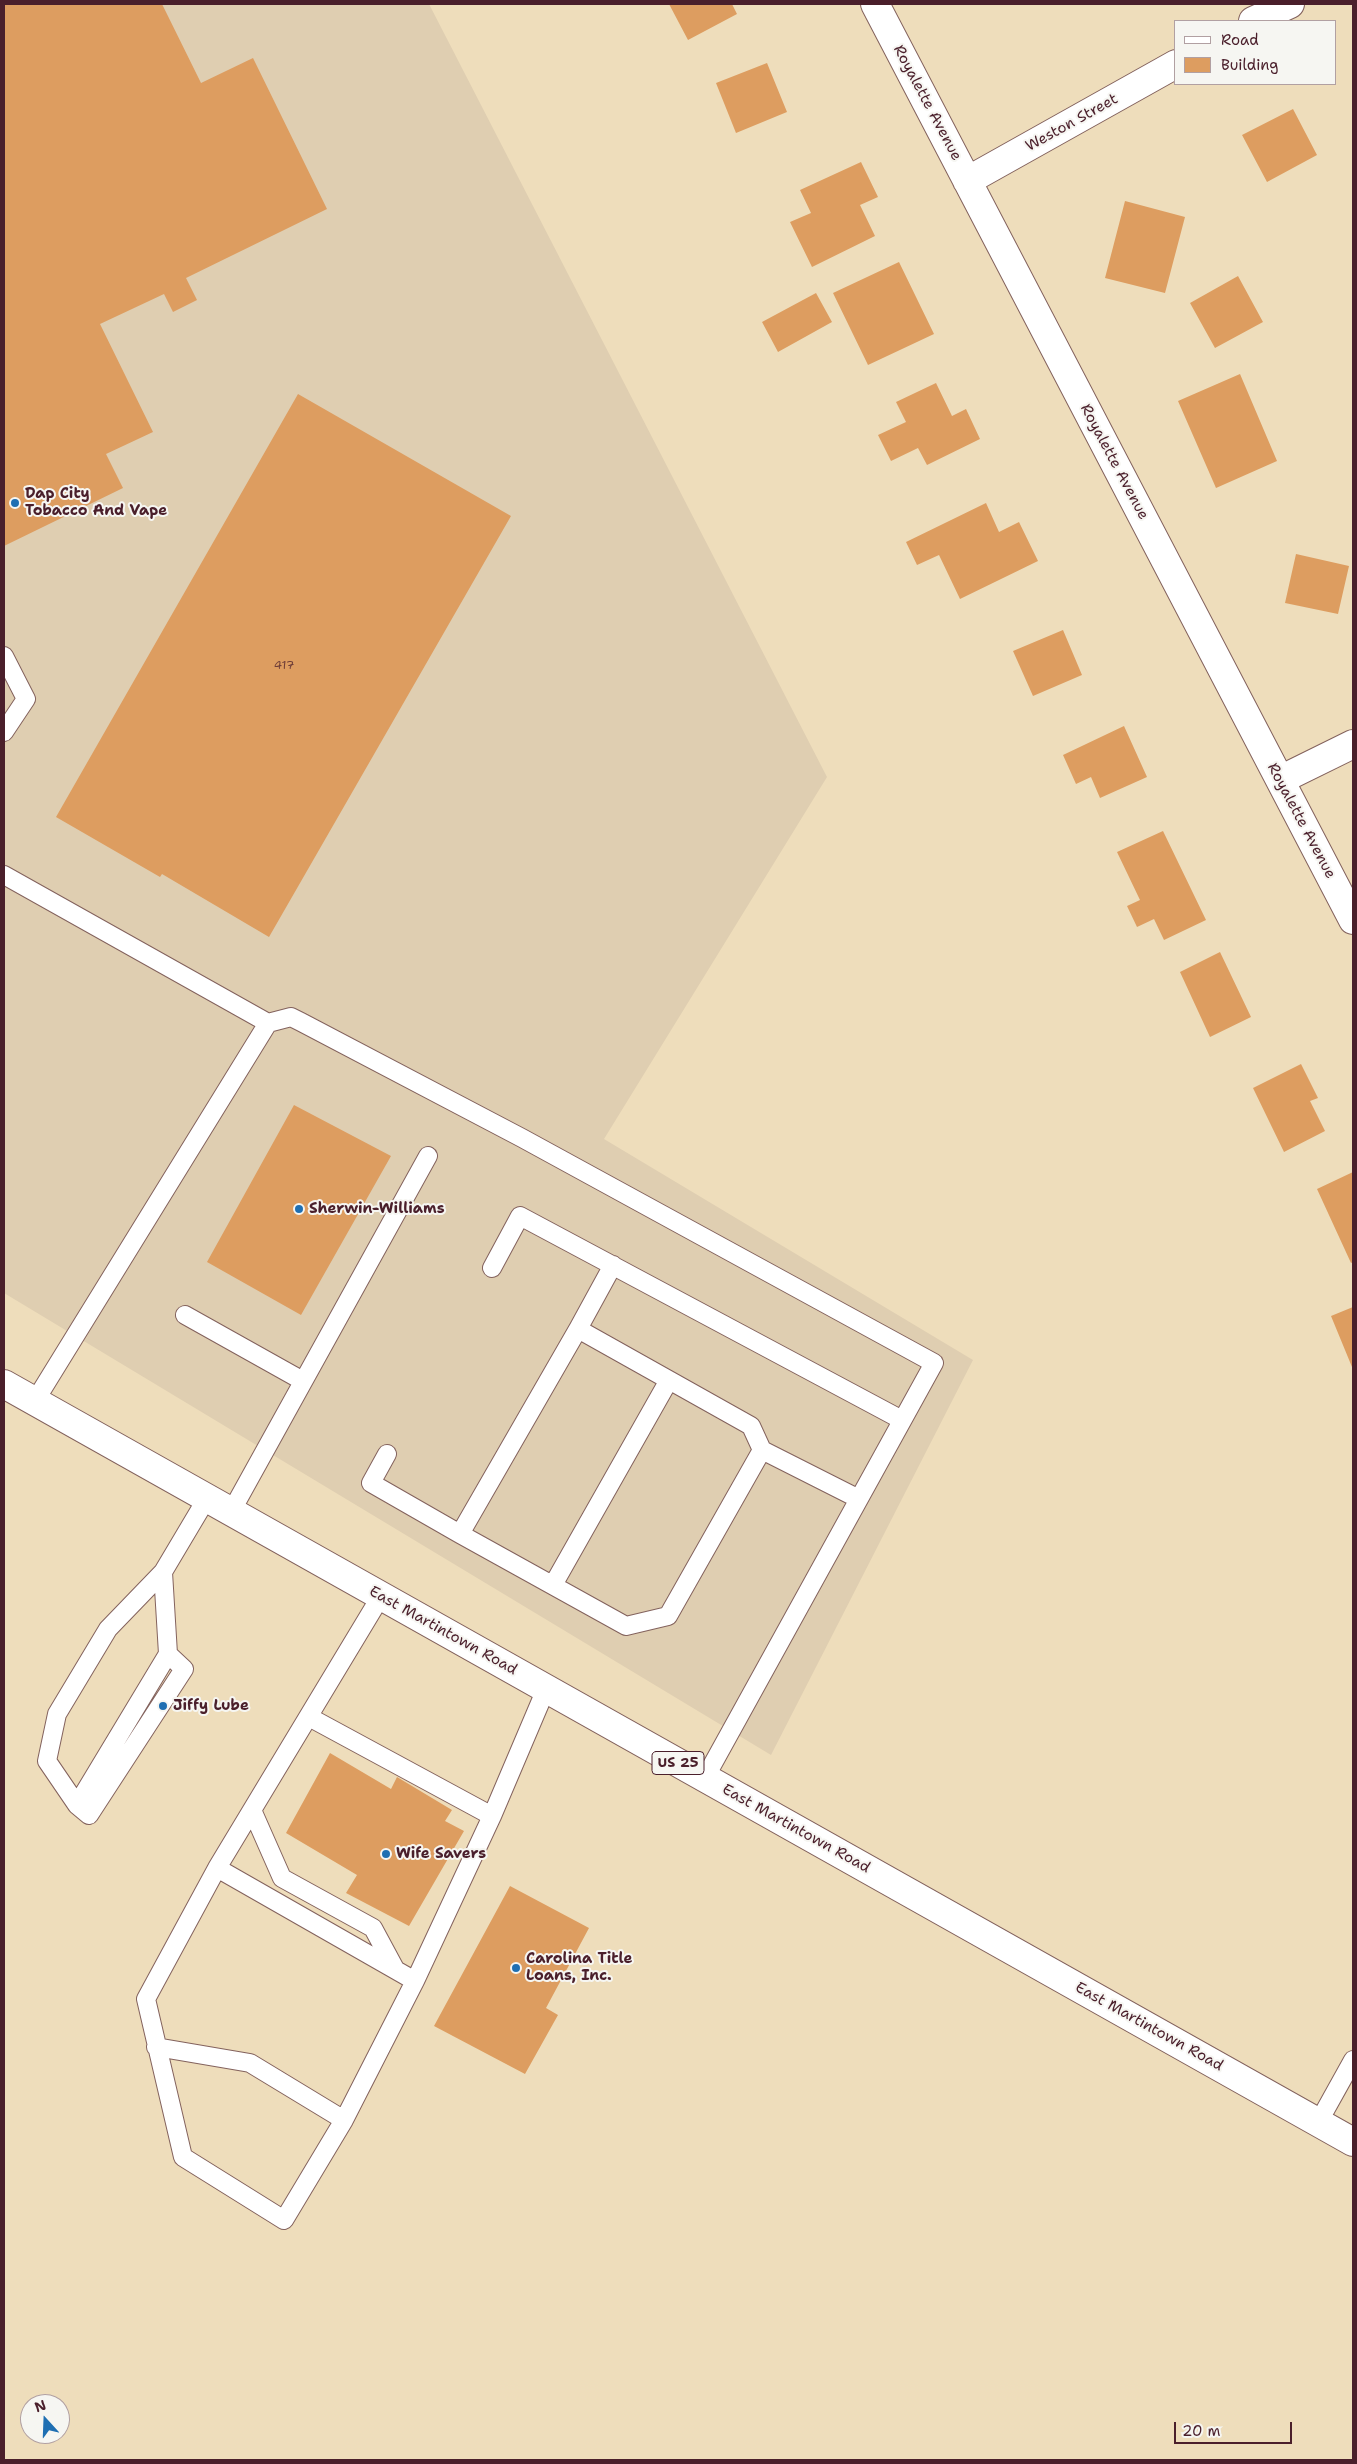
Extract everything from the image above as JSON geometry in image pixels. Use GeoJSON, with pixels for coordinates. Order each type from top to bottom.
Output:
{"type":"FeatureCollection","features":[{"type":"Feature","properties":{"kind":"main road","name":"Royalette Avenue"},"geometry":{"type":"LineString","coordinates":[[875,4],[1353,920]]}},
{"type":"Feature","properties":{"kind":"main road"},"geometry":{"type":"LineString","coordinates":[[1255,20],[1290,4]]}},
{"type":"Feature","properties":{"kind":"main road","name":"Weston Street"},"geometry":{"type":"LineString","coordinates":[[968,181],[1174,65]]}},
{"type":"Feature","properties":{"kind":"main road"},"geometry":{"type":"LineString","coordinates":[[1280,780],[1353,744]]}},
{"type":"Feature","properties":{"kind":"main road","name":"East Martintown Road"},"geometry":{"type":"LineString","coordinates":[[4,1384],[1353,2142]]}},
{"type":"Feature","properties":{"kind":"lane"},"geometry":{"type":"LineString","coordinates":[[4,656],[26,700],[4,732]]}},
{"type":"Feature","properties":{"kind":"lane"},"geometry":{"type":"LineString","coordinates":[[4,875],[268,1023],[292,1017],[522,1138],[934,1363],[705,1778]]}},
{"type":"Feature","properties":{"kind":"lane"},"geometry":{"type":"LineString","coordinates":[[35,1401],[268,1023]]}},
{"type":"Feature","properties":{"kind":"lane"},"geometry":{"type":"LineString","coordinates":[[231,1512],[428,1156]]}},
{"type":"Feature","properties":{"kind":"lane"},"geometry":{"type":"LineString","coordinates":[[492,1268],[520,1216],[902,1420]]}},
{"type":"Feature","properties":{"kind":"lane"},"geometry":{"type":"LineString","coordinates":[[460,1534],[613,1265]]}},
{"type":"Feature","properties":{"kind":"lane"},"geometry":{"type":"LineString","coordinates":[[185,1315],[303,1381]]}},
{"type":"Feature","properties":{"kind":"lane"},"geometry":{"type":"LineString","coordinates":[[578,1329],[751,1426],[762,1450],[859,1499]]}},
{"type":"Feature","properties":{"kind":"lane"},"geometry":{"type":"LineString","coordinates":[[553,1585],[669,1380]]}},
{"type":"Feature","properties":{"kind":"lane"},"geometry":{"type":"LineString","coordinates":[[387,1454],[371,1483],[626,1626],[668,1616],[762,1450]]}},
{"type":"Feature","properties":{"kind":"lane"},"geometry":{"type":"LineString","coordinates":[[163,1572],[168,1654],[77,1806],[47,1761],[57,1714],[108,1629],[163,1572],[207,1498]]}},
{"type":"Feature","properties":{"kind":"lane"},"geometry":{"type":"LineString","coordinates":[[381,1596],[217,1868],[146,2000],[184,2157],[284,2220],[344,2120],[415,1981],[492,1816],[546,1689]]}},
{"type":"Feature","properties":{"kind":"lane"},"geometry":{"type":"LineString","coordinates":[[309,1717],[492,1816]]}},
{"type":"Feature","properties":{"kind":"lane"},"geometry":{"type":"LineString","coordinates":[[252,1810],[282,1878],[373,1928],[394,1967]]}},
{"type":"Feature","properties":{"kind":"lane"},"geometry":{"type":"LineString","coordinates":[[217,1868],[394,1967],[415,1981]]}},
{"type":"Feature","properties":{"kind":"lane"},"geometry":{"type":"LineString","coordinates":[[156,2047],[250,2063],[344,2120]]}},
{"type":"Feature","properties":{"kind":"lane"},"geometry":{"type":"LineString","coordinates":[[1318,2123],[1353,2060]]}},
{"type":"Feature","properties":{"kind":"shaded area"},"geometry":{"type":"Polygon","coordinates":[[[4,4],[429,4],[827,777],[604,1139],[973,1360],[771,1755],[4,1293],[4,4]]]}},
{"type":"Feature","properties":{"kind":"building"},"geometry":{"type":"Polygon","coordinates":[[[4,4],[162,4],[201,83],[253,58],[327,209],[186,278],[197,300],[173,312],[164,294],[100,324],[153,432],[106,454],[123,488],[4,546],[4,4]]]}},
{"type":"Feature","properties":{"kind":"building"},"geometry":{"type":"Polygon","coordinates":[[[669,4],[732,4],[737,14],[688,40],[669,4]]]}},
{"type":"Feature","properties":{"kind":"building"},"geometry":{"type":"Polygon","coordinates":[[[767,63],[787,112],[736,133],[716,83],[767,63]]]}},
{"type":"Feature","properties":{"kind":"building"},"geometry":{"type":"Polygon","coordinates":[[[1293,109],[1317,155],[1267,182],[1242,135],[1293,109]]]}},
{"type":"Feature","properties":{"kind":"building"},"geometry":{"type":"Polygon","coordinates":[[[861,162],[878,197],[860,205],[875,236],[812,267],[790,222],[811,213],[800,190],[861,162]]]}},
{"type":"Feature","properties":{"kind":"building"},"geometry":{"type":"Polygon","coordinates":[[[1125,201],[1185,217],[1165,293],[1105,278],[1125,201]]]}},
{"type":"Feature","properties":{"kind":"building"},"geometry":{"type":"Polygon","coordinates":[[[899,262],[934,334],[868,365],[833,293],[899,262]]]}},
{"type":"Feature","properties":{"kind":"building"},"geometry":{"type":"Polygon","coordinates":[[[1238,276],[1263,322],[1215,348],[1190,303],[1238,276]]]}},
{"type":"Feature","properties":{"kind":"building"},"geometry":{"type":"Polygon","coordinates":[[[816,293],[832,322],[778,352],[762,322],[816,293]]]}},
{"type":"Feature","properties":{"kind":"building"},"geometry":{"type":"Polygon","coordinates":[[[1240,374],[1277,461],[1216,488],[1178,401],[1240,374]]]}},
{"type":"Feature","properties":{"kind":"building"},"geometry":{"type":"Polygon","coordinates":[[[936,383],[952,416],[966,409],[980,439],[927,465],[918,448],[891,461],[878,435],[906,422],[896,402],[936,383]]]}},
{"type":"Feature","properties":{"kind":"building"},"geometry":{"type":"Polygon","coordinates":[[[298,394],[511,516],[269,937],[162,874],[160,877],[56,817],[298,394]]]}},
{"type":"Feature","properties":{"kind":"building"},"geometry":{"type":"Polygon","coordinates":[[[986,503],[999,532],[1019,522],[1038,561],[960,599],[939,555],[917,565],[906,542],[986,503]]]}},
{"type":"Feature","properties":{"kind":"building"},"geometry":{"type":"Polygon","coordinates":[[[1296,554],[1349,566],[1338,614],[1285,603],[1296,554]]]}},
{"type":"Feature","properties":{"kind":"building"},"geometry":{"type":"Polygon","coordinates":[[[1063,630],[1082,675],[1033,696],[1013,651],[1063,630]]]}},
{"type":"Feature","properties":{"kind":"building"},"geometry":{"type":"Polygon","coordinates":[[[1124,726],[1147,777],[1100,798],[1091,777],[1076,784],[1063,755],[1124,726]]]}},
{"type":"Feature","properties":{"kind":"building"},"geometry":{"type":"Polygon","coordinates":[[[1163,831],[1206,920],[1164,940],[1154,919],[1137,927],[1127,906],[1140,900],[1117,852],[1163,831]]]}},
{"type":"Feature","properties":{"kind":"building"},"geometry":{"type":"Polygon","coordinates":[[[1220,952],[1251,1017],[1210,1037],[1180,972],[1220,952]]]}},
{"type":"Feature","properties":{"kind":"building"},"geometry":{"type":"Polygon","coordinates":[[[1301,1064],[1318,1098],[1310,1101],[1325,1131],[1284,1152],[1253,1088],[1301,1064]]]}},
{"type":"Feature","properties":{"kind":"building","name":"Sherwin-Williams"},"geometry":{"type":"Polygon","coordinates":[[[294,1105],[391,1156],[301,1315],[207,1262],[294,1105]]]}},
{"type":"Feature","properties":{"kind":"building"},"geometry":{"type":"Polygon","coordinates":[[[1353,1172],[1353,1262],[1351,1263],[1317,1189],[1353,1172]]]}},
{"type":"Feature","properties":{"kind":"building"},"geometry":{"type":"Polygon","coordinates":[[[1353,1307],[1353,1367],[1352,1367],[1331,1316],[1353,1307]]]}},
{"type":"Feature","properties":{"kind":"building","name":"Wife Savers"},"geometry":{"type":"Polygon","coordinates":[[[330,1753],[391,1789],[397,1777],[452,1810],[445,1821],[464,1831],[409,1926],[346,1893],[357,1875],[286,1833],[330,1753]]]}},
{"type":"Feature","properties":{"kind":"building","name":"Carolina Title Loans, Inc."},"geometry":{"type":"Polygon","coordinates":[[[510,1886],[589,1928],[546,2008],[558,2015],[525,2074],[434,2026],[510,1886]]]}},
{"type":"Feature","properties":{"kind":"place","name":"Dap City Tobacco And Vape"},"geometry":{"type":"Point","coordinates":[15,503]}},
{"type":"Feature","properties":{"kind":"place","name":"Sherwin-Williams"},"geometry":{"type":"Point","coordinates":[299,1209]}},
{"type":"Feature","properties":{"kind":"place","name":"Jiffy Lube"},"geometry":{"type":"Point","coordinates":[163,1706]}},
{"type":"Feature","properties":{"kind":"place","name":"Wife Savers"},"geometry":{"type":"Point","coordinates":[386,1854]}},
{"type":"Feature","properties":{"kind":"place","name":"Carolina Title Loans, Inc."},"geometry":{"type":"Point","coordinates":[516,1968]}}]}
